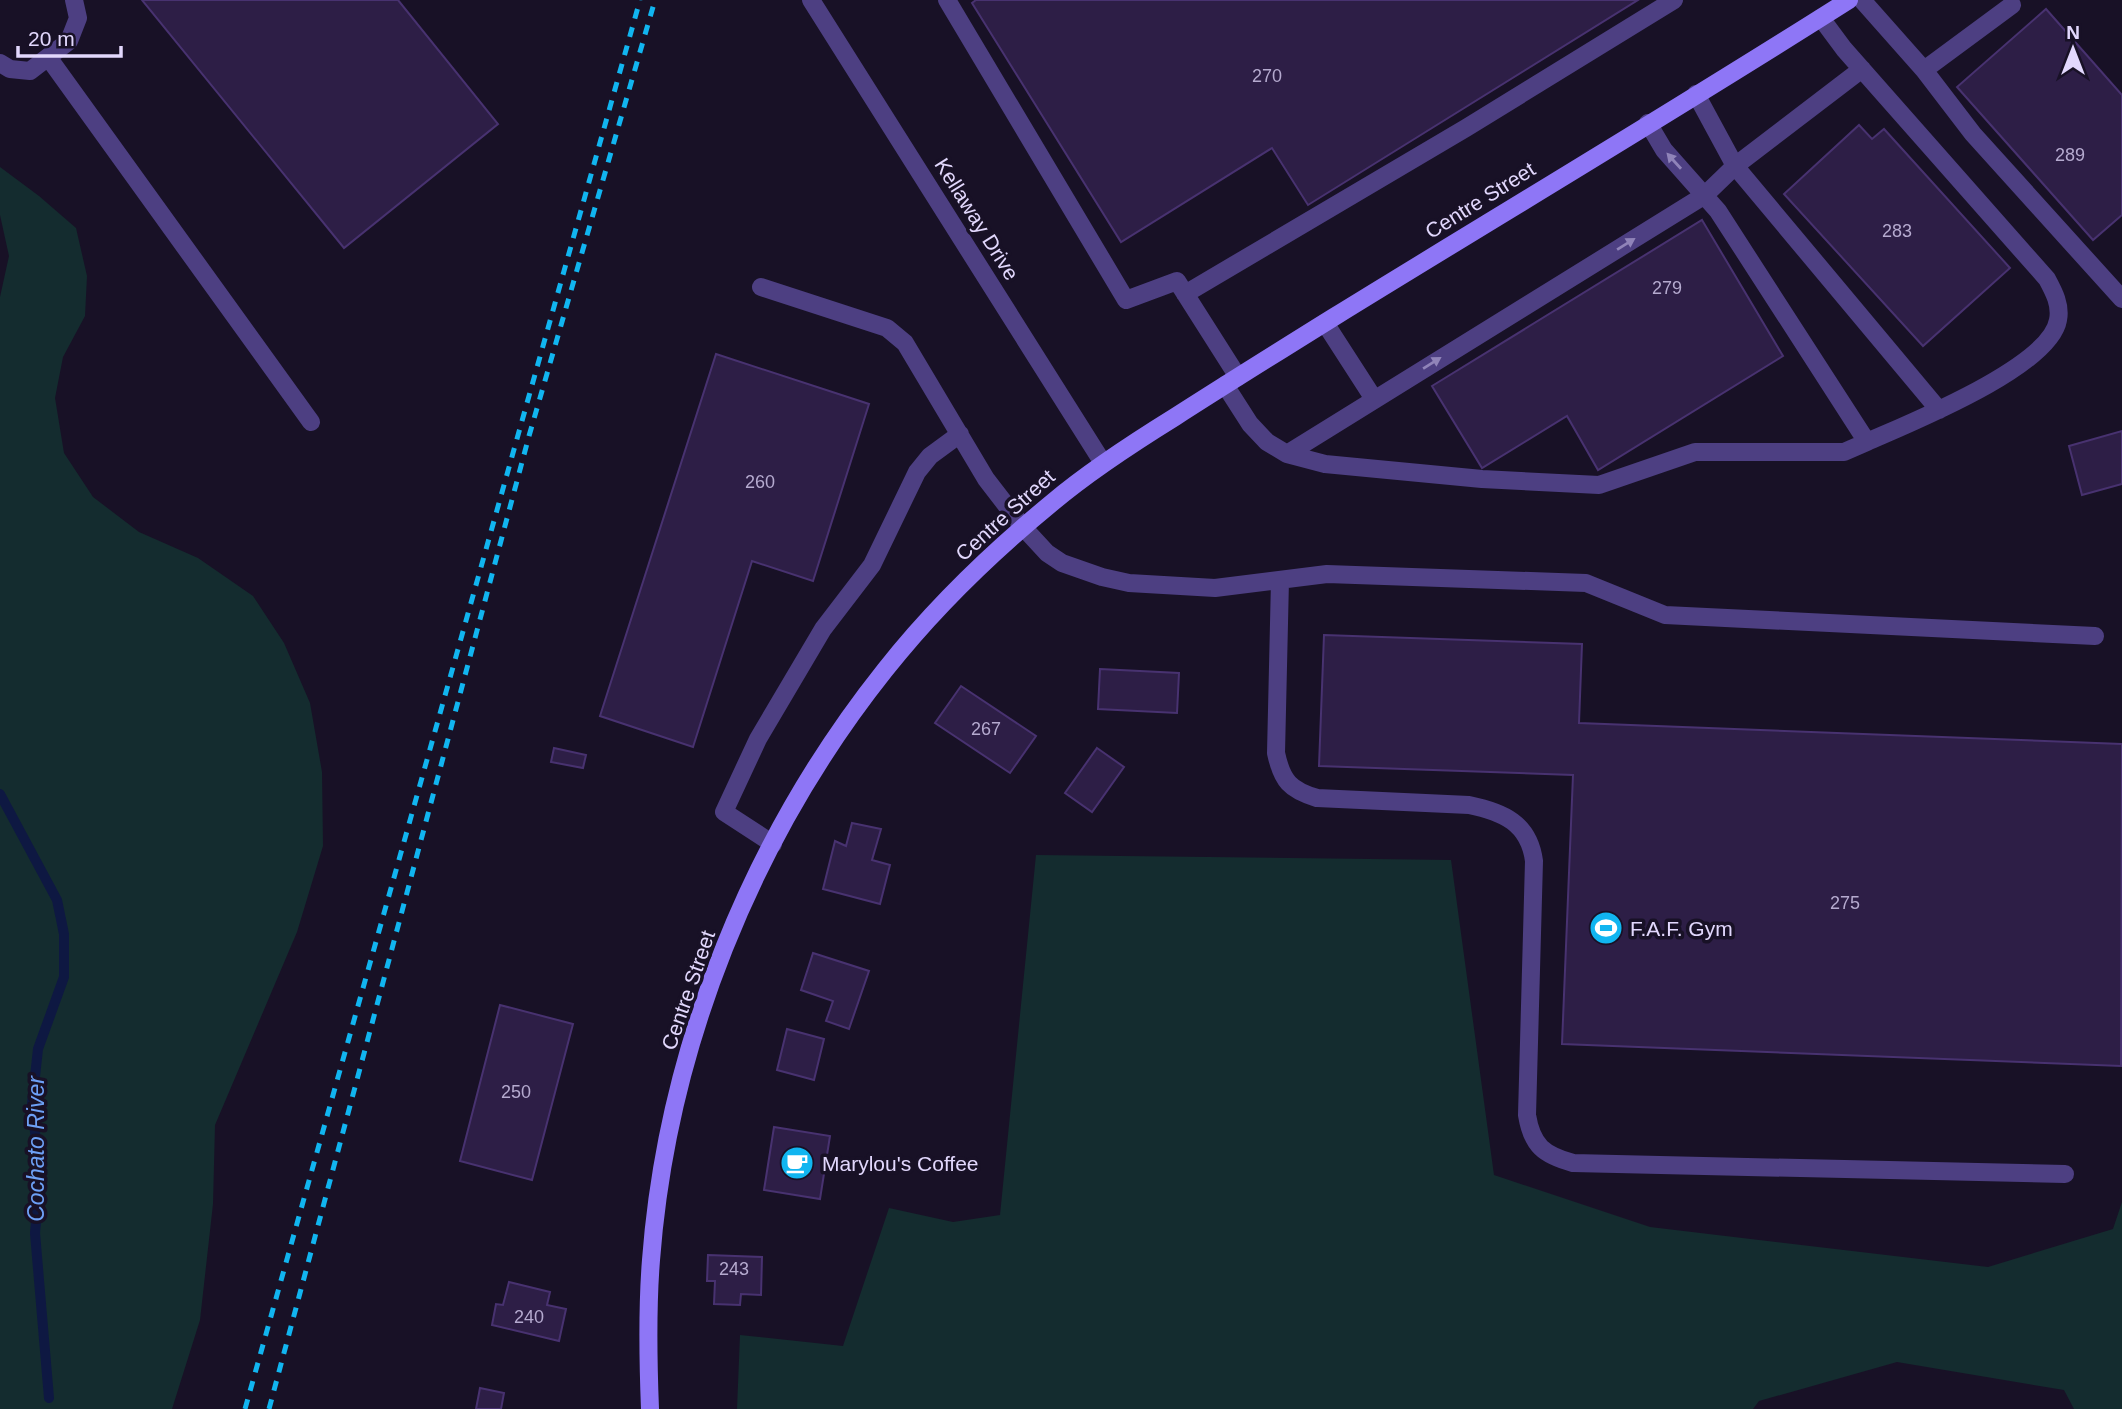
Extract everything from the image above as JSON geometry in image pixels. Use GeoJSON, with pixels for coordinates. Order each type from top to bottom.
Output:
{"type":"FeatureCollection","features":[{"type":"Feature","properties":{"kind":"main road","name":"Centre Street"},"geometry":{"type":"LineString","coordinates":[[650,1409],[648,1311],[651,1262],[667,1145],[684,1072],[705,1002],[734,927],[773,844],[813,772],[886,668],[950,596],[1023,527],[1104,463],[1231,381],[1849,0]]}},
{"type":"Feature","properties":{"kind":"street"},"geometry":{"type":"LineString","coordinates":[[0,63],[10,69],[30,71],[69,41],[78,18],[74,0]]}},
{"type":"Feature","properties":{"kind":"street","name":"Kellaway Drive"},"geometry":{"type":"LineString","coordinates":[[811,0],[1104,463]]}},
{"type":"Feature","properties":{"kind":"street"},"geometry":{"type":"LineString","coordinates":[[947,0],[1126,300],[1177,281],[1231,381],[1250,424],[1267,442],[1305,461],[1364,469],[1599,485],[1695,452],[1844,452],[1939,410],[2004,377],[2052,337],[2059,308],[2047,279],[1862,69],[1821,18]]}},
{"type":"Feature","properties":{"kind":"street"},"geometry":{"type":"LineString","coordinates":[[1185,294],[1466,128],[1674,0]]}},
{"type":"Feature","properties":{"kind":"street"},"geometry":{"type":"LineString","coordinates":[[1863,0],[1924,70],[1981,144],[2122,299]]}},
{"type":"Feature","properties":{"kind":"street"},"geometry":{"type":"LineString","coordinates":[[1924,70],[2012,5]]}},
{"type":"Feature","properties":{"kind":"street"},"geometry":{"type":"LineString","coordinates":[[48,57],[311,422]]}},
{"type":"Feature","properties":{"kind":"street"},"geometry":{"type":"LineString","coordinates":[[1287,454],[1705,195],[1735,166],[1862,69]]}},
{"type":"Feature","properties":{"kind":"street"},"geometry":{"type":"LineString","coordinates":[[1696,94],[1735,166],[1939,410]]}},
{"type":"Feature","properties":{"kind":"street"},"geometry":{"type":"LineString","coordinates":[[1648,124],[1664,150],[1718,211],[1867,442]]}},
{"type":"Feature","properties":{"kind":"street"},"geometry":{"type":"LineString","coordinates":[[761,287],[887,328],[897,335],[905,343],[986,479],[1047,553],[1078,570],[1129,583],[1215,588],[1327,574],[1586,583],[1664,615],[2095,636]]}},
{"type":"Feature","properties":{"kind":"street"},"geometry":{"type":"LineString","coordinates":[[1325,323],[1374,399]]}},
{"type":"Feature","properties":{"kind":"street"},"geometry":{"type":"LineString","coordinates":[[773,844],[724,812],[758,739],[823,629],[872,565],[917,472],[930,456],[960,434]]}},
{"type":"Feature","properties":{"kind":"street"},"geometry":{"type":"LineString","coordinates":[[1280,580],[1276,753],[1280,771],[1289,785],[1301,793],[1317,798],[1469,805],[1490,809],[1519,827],[1528,838],[1534,861],[1527,1115],[1530,1133],[1541,1148],[1556,1158],[1573,1163],[2065,1174]]}},
{"type":"Feature","properties":{"kind":"green space"},"geometry":{"type":"Polygon","coordinates":[[[0,167],[76,228],[87,276],[85,316],[63,357],[55,398],[64,453],[93,497],[139,532],[198,558],[253,596],[284,643],[310,703],[322,772],[323,846],[297,932],[215,1125],[213,1204],[200,1320],[172,1409],[0,1409],[0,297],[9,256],[0,215],[0,167]]]}},
{"type":"Feature","properties":{"kind":"green space"},"geometry":{"type":"Polygon","coordinates":[[[1036,855],[1451,860],[1494,1175],[1650,1227],[1988,1267],[2113,1229],[2122,1202],[2122,1409],[2074,1409],[2064,1390],[1897,1362],[1759,1401],[1753,1409],[737,1409],[740,1335],[843,1346],[889,1208],[953,1222],[1000,1215],[1036,855]]]}},
{"type":"Feature","properties":{"kind":"building"},"geometry":{"type":"Polygon","coordinates":[[[142,0],[398,0],[498,124],[344,248],[142,0]]]}},
{"type":"Feature","properties":{"kind":"building"},"geometry":{"type":"Polygon","coordinates":[[[976,0],[1638,0],[1308,205],[1272,148],[1121,242],[972,3],[976,0]]]}},
{"type":"Feature","properties":{"kind":"building"},"geometry":{"type":"Polygon","coordinates":[[[2046,9],[2122,95],[2122,215],[2093,240],[1957,87],[2046,9]]]}},
{"type":"Feature","properties":{"kind":"building"},"geometry":{"type":"Polygon","coordinates":[[[1859,125],[1872,139],[1884,129],[2010,268],[1923,346],[1784,194],[1859,125]]]}},
{"type":"Feature","properties":{"kind":"building"},"geometry":{"type":"Polygon","coordinates":[[[1702,220],[1783,356],[1598,470],[1567,416],[1482,468],[1432,386],[1702,220]]]}},
{"type":"Feature","properties":{"kind":"building"},"geometry":{"type":"Polygon","coordinates":[[[716,354],[869,404],[813,581],[752,561],[693,747],[600,716],[716,354]]]}},
{"type":"Feature","properties":{"kind":"building"},"geometry":{"type":"Polygon","coordinates":[[[2122,431],[2122,484],[2082,495],[2069,446],[2122,431]]]}},
{"type":"Feature","properties":{"kind":"building"},"geometry":{"type":"Polygon","coordinates":[[[1324,635],[1582,644],[1579,723],[2122,744],[2121,1066],[1562,1044],[1573,775],[1319,766],[1324,635]]]}},
{"type":"Feature","properties":{"kind":"building"},"geometry":{"type":"Polygon","coordinates":[[[1100,669],[1179,673],[1177,713],[1098,709],[1100,669]]]}},
{"type":"Feature","properties":{"kind":"building"},"geometry":{"type":"Polygon","coordinates":[[[961,686],[1036,736],[1010,773],[935,723],[961,686]]]}},
{"type":"Feature","properties":{"kind":"building"},"geometry":{"type":"Polygon","coordinates":[[[554,748],[586,755],[583,768],[551,762],[554,748]]]}},
{"type":"Feature","properties":{"kind":"building"},"geometry":{"type":"Polygon","coordinates":[[[1097,748],[1124,767],[1092,812],[1065,793],[1097,748]]]}},
{"type":"Feature","properties":{"kind":"building"},"geometry":{"type":"Polygon","coordinates":[[[852,823],[881,829],[872,860],[890,865],[880,904],[823,889],[835,841],[846,846],[852,823]]]}},
{"type":"Feature","properties":{"kind":"building"},"geometry":{"type":"Polygon","coordinates":[[[813,953],[869,971],[849,1029],[826,1021],[833,1001],[801,990],[813,953]]]}},
{"type":"Feature","properties":{"kind":"building"},"geometry":{"type":"Polygon","coordinates":[[[500,1005],[573,1024],[532,1180],[460,1161],[500,1005]]]}},
{"type":"Feature","properties":{"kind":"building"},"geometry":{"type":"Polygon","coordinates":[[[787,1029],[824,1039],[814,1080],[777,1070],[787,1029]]]}},
{"type":"Feature","properties":{"kind":"building","name":"Marylou's Coffee"},"geometry":{"type":"Polygon","coordinates":[[[774,1127],[830,1136],[820,1199],[764,1190],[774,1127]]]}},
{"type":"Feature","properties":{"kind":"building"},"geometry":{"type":"Polygon","coordinates":[[[708,1255],[762,1257],[761,1295],[741,1294],[740,1305],[714,1304],[715,1281],[707,1281],[708,1255]]]}},
{"type":"Feature","properties":{"kind":"building"},"geometry":{"type":"Polygon","coordinates":[[[509,1282],[550,1292],[547,1305],[566,1309],[559,1341],[492,1325],[496,1304],[503,1305],[509,1282]]]}},
{"type":"Feature","properties":{"kind":"building"},"geometry":{"type":"Polygon","coordinates":[[[480,1388],[504,1393],[501,1409],[476,1409],[480,1388]]]}},
{"type":"Feature","properties":{"kind":"waterway","name":"Cochato River"},"geometry":{"type":"LineString","coordinates":[[0,794],[57,900],[64,934],[64,977],[38,1049],[32,1104],[40,1178],[35,1233],[49,1398]]}},
{"type":"Feature","properties":{"kind":"railway"},"geometry":{"type":"LineString","coordinates":[[245,1409],[640,0]]}},
{"type":"Feature","properties":{"kind":"railway"},"geometry":{"type":"LineString","coordinates":[[269,1409],[529,436],[655,0]]}},
{"type":"Feature","properties":{"kind":"place","name":"F.A.F. Gym"},"geometry":{"type":"Point","coordinates":[1606,928]}},
{"type":"Feature","properties":{"kind":"place","name":"Marylou's Coffee"},"geometry":{"type":"Point","coordinates":[797,1163]}}]}
